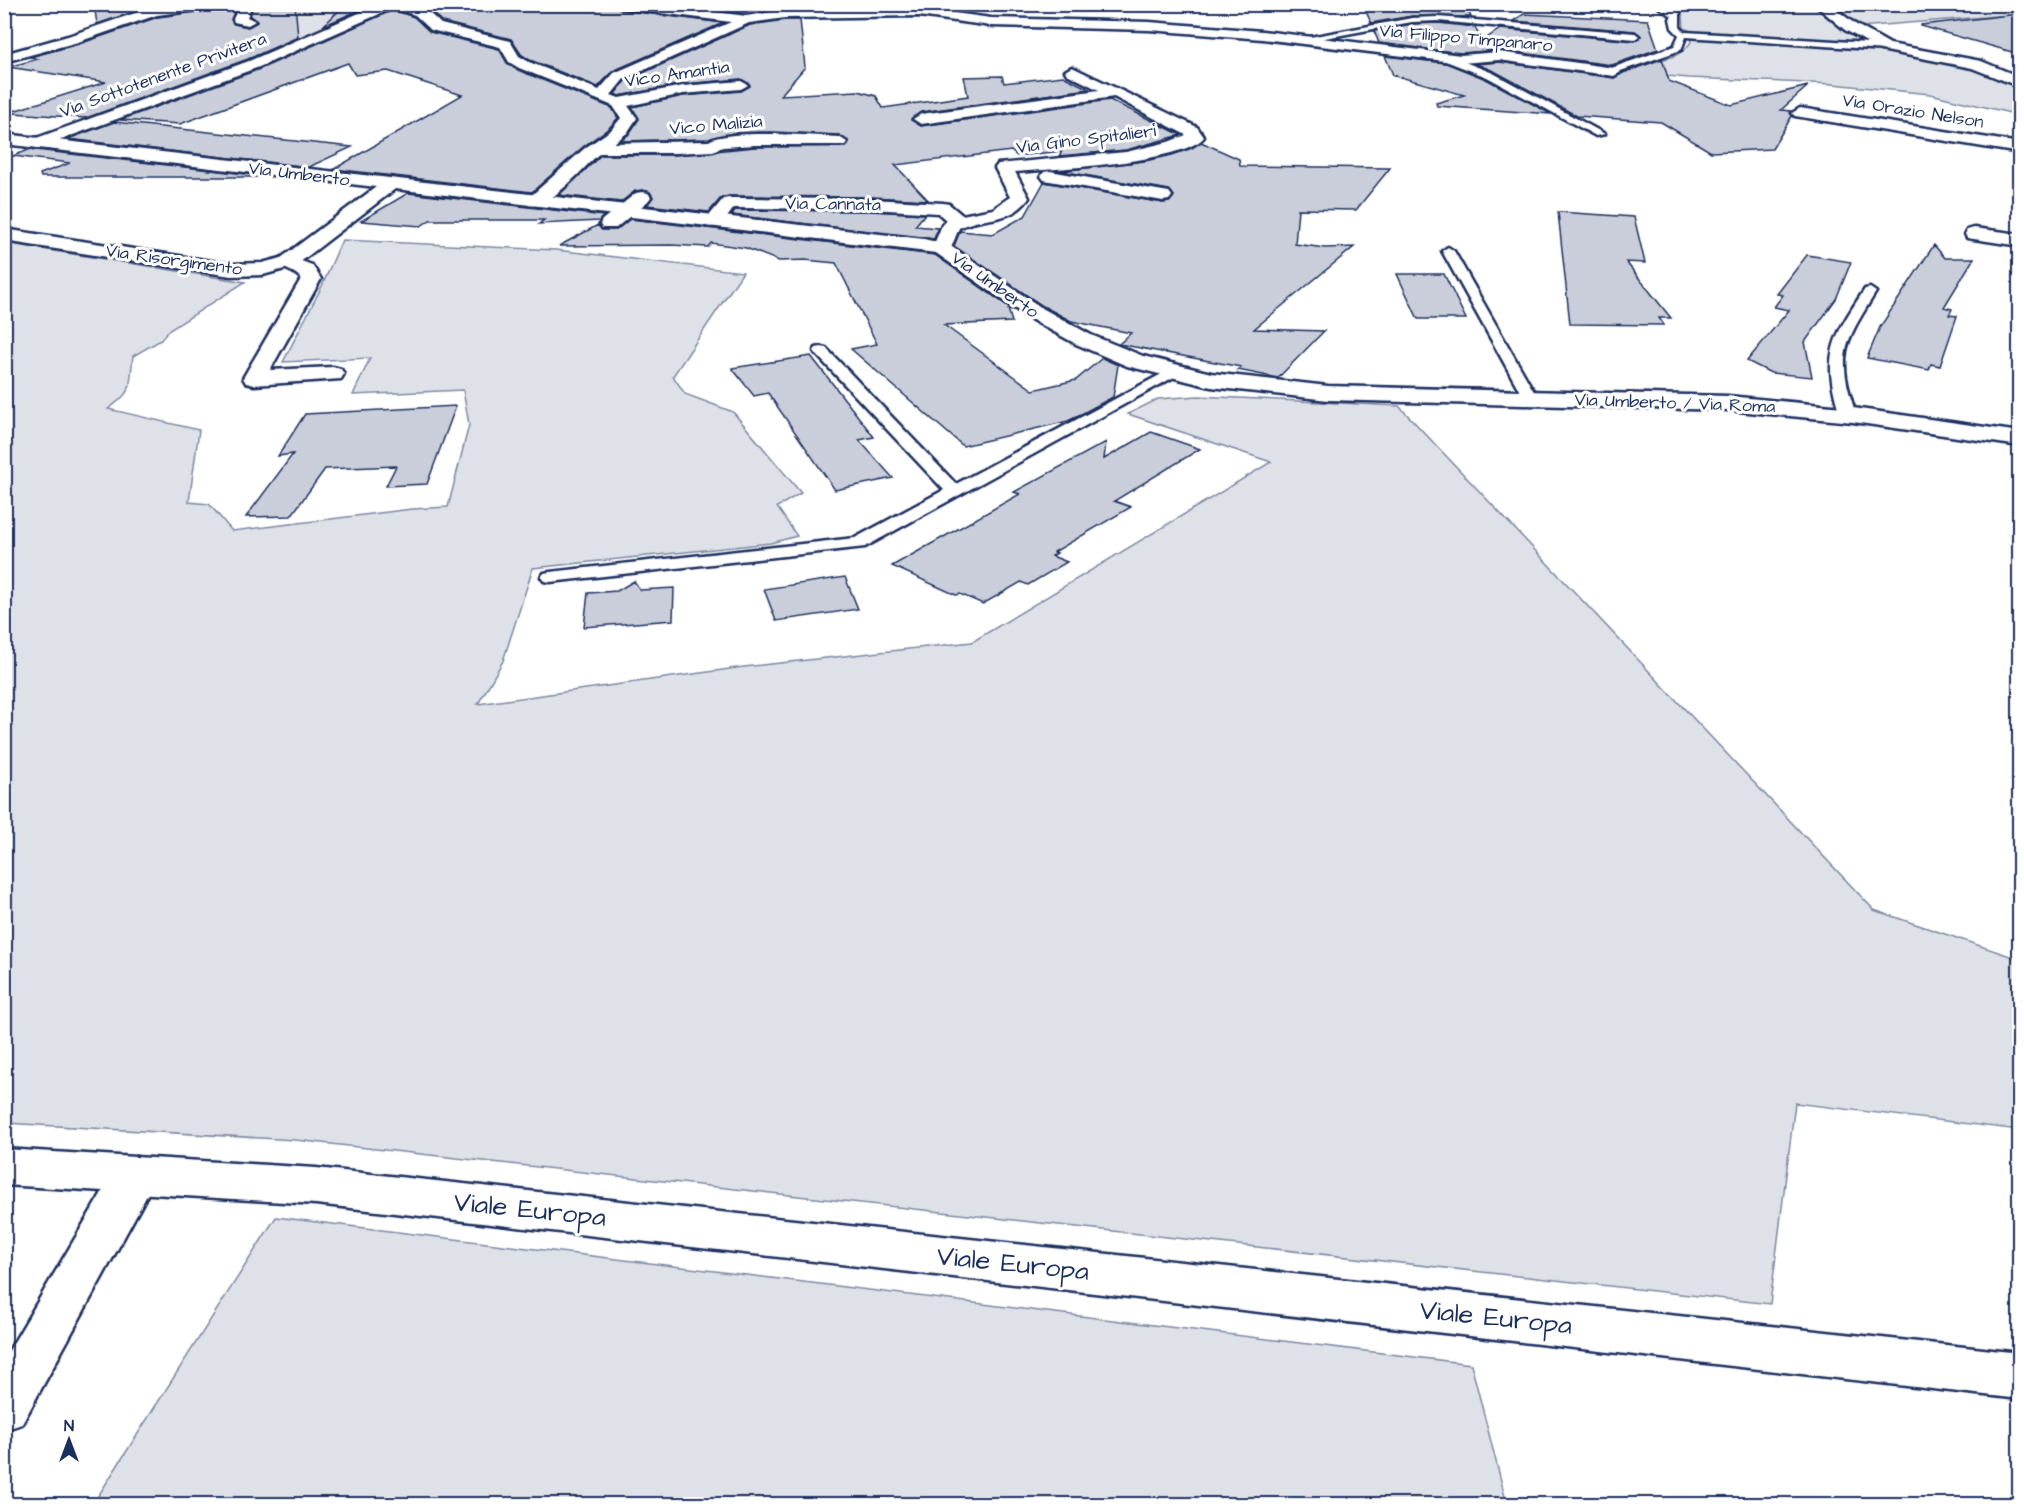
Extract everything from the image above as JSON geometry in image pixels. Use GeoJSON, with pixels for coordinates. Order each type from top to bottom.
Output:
{"type":"FeatureCollection","features":[{"type":"Feature","properties":{"kind":"street"},"geometry":{"type":"LineString","coordinates":[[4,58],[73,39],[155,11],[212,4]]}},
{"type":"Feature","properties":{"kind":"street"},"geometry":{"type":"LineString","coordinates":[[231,4],[244,10],[239,19],[248,21]]}},
{"type":"Feature","properties":{"kind":"street"},"geometry":{"type":"LineString","coordinates":[[392,4],[419,7],[436,27],[505,44],[514,59],[524,65],[618,103],[629,118],[614,137],[596,148],[555,188],[534,201]]}},
{"type":"Feature","properties":{"kind":"street","name":"Via Sottotenente Privitera"},"geometry":{"type":"LineString","coordinates":[[37,143],[254,64],[392,4]]}},
{"type":"Feature","properties":{"kind":"street"},"geometry":{"type":"LineString","coordinates":[[621,4],[746,20]]}},
{"type":"Feature","properties":{"kind":"street"},"geometry":{"type":"LineString","coordinates":[[1820,4],[1850,27],[1886,47],[1976,64],[2019,83]]}},
{"type":"Feature","properties":{"kind":"street"},"geometry":{"type":"LineString","coordinates":[[368,14],[419,7]]}},
{"type":"Feature","properties":{"kind":"street","name":"Via Filippo Timpanaro"},"geometry":{"type":"LineString","coordinates":[[746,20],[785,14],[922,8],[991,22],[1149,27],[1262,35],[1461,58],[1499,56],[1611,72]]}},
{"type":"Feature","properties":{"kind":"street"},"geometry":{"type":"LineString","coordinates":[[601,97],[619,76],[746,20]]}},
{"type":"Feature","properties":{"kind":"street"},"geometry":{"type":"LineString","coordinates":[[459,34],[496,26]]}},
{"type":"Feature","properties":{"kind":"street"},"geometry":{"type":"LineString","coordinates":[[1072,71],[1116,92]]}},
{"type":"Feature","properties":{"kind":"street","name":"Vico Amantia"},"geometry":{"type":"LineString","coordinates":[[618,103],[665,93],[741,85]]}},
{"type":"Feature","properties":{"kind":"street","name":"Via Gino Spitalieri"},"geometry":{"type":"LineString","coordinates":[[921,119],[1116,92],[1191,130],[1196,137],[1177,146],[1137,156],[1004,168],[1020,198],[999,213],[958,221]]}},
{"type":"Feature","properties":{"kind":"street","name":"Via Orazio Nelson"},"geometry":{"type":"LineString","coordinates":[[1800,113],[2019,148]]}},
{"type":"Feature","properties":{"kind":"street","name":"Via Umberto"},"geometry":{"type":"LineString","coordinates":[[4,139],[942,249],[1047,321],[1089,343],[1135,361],[1228,382],[1328,393]]}},
{"type":"Feature","properties":{"kind":"street","name":"Vico Malizia"},"geometry":{"type":"LineString","coordinates":[[596,148],[685,148],[755,140],[839,142]]}},
{"type":"Feature","properties":{"kind":"street"},"geometry":{"type":"LineString","coordinates":[[1004,168],[1164,196]]}},
{"type":"Feature","properties":{"kind":"street","name":"Via Risorgimento"},"geometry":{"type":"LineString","coordinates":[[4,235],[248,271],[270,268],[288,262],[390,185]]}},
{"type":"Feature","properties":{"kind":"street"},"geometry":{"type":"LineString","coordinates":[[713,222],[728,192],[772,186]]}},
{"type":"Feature","properties":{"kind":"street","name":"Via Cannata"},"geometry":{"type":"LineString","coordinates":[[728,192],[943,208],[958,221]]}},
{"type":"Feature","properties":{"kind":"street"},"geometry":{"type":"LineString","coordinates":[[609,224],[642,197]]}},
{"type":"Feature","properties":{"kind":"street"},"geometry":{"type":"LineString","coordinates":[[942,249],[951,225],[958,221]]}},
{"type":"Feature","properties":{"kind":"street"},"geometry":{"type":"LineString","coordinates":[[1974,234],[2019,240]]}},
{"type":"Feature","properties":{"kind":"street"},"geometry":{"type":"LineString","coordinates":[[288,262],[305,269],[311,279],[254,378],[333,374]]}},
{"type":"Feature","properties":{"kind":"street"},"geometry":{"type":"LineString","coordinates":[[248,271],[291,281],[304,293]]}},
{"type":"Feature","properties":{"kind":"street","name":"Via Umberto / Via Roma"},"geometry":{"type":"LineString","coordinates":[[1328,393],[1686,401],[1848,414],[2019,439]]}},
{"type":"Feature","properties":{"kind":"street","name":"Viale Europa"},"geometry":{"type":"LineString","coordinates":[[4,1167],[328,1187],[2019,1376]]}},
{"type":"Feature","properties":{"kind":"street"},"geometry":{"type":"LineString","coordinates":[[4,1407],[136,1175]]}},
{"type":"Feature","properties":{"kind":"lane"},"geometry":{"type":"LineString","coordinates":[[1658,4],[1677,15],[1674,20],[1676,28],[1683,34],[1886,47]]}},
{"type":"Feature","properties":{"kind":"lane"},"geometry":{"type":"LineString","coordinates":[[1298,40],[1412,20],[1438,19],[1635,36]]}},
{"type":"Feature","properties":{"kind":"lane"},"geometry":{"type":"LineString","coordinates":[[1611,72],[1678,48],[1683,34]]}},
{"type":"Feature","properties":{"kind":"lane"},"geometry":{"type":"LineString","coordinates":[[1441,56],[1490,75],[1600,134]]}},
{"type":"Feature","properties":{"kind":"lane"},"geometry":{"type":"LineString","coordinates":[[1448,251],[1530,397]]}},
{"type":"Feature","properties":{"kind":"lane"},"geometry":{"type":"LineString","coordinates":[[1848,414],[1839,388],[1839,349],[1843,333],[1870,292]]}},
{"type":"Feature","properties":{"kind":"lane"},"geometry":{"type":"LineString","coordinates":[[820,351],[953,490]]}},
{"type":"Feature","properties":{"kind":"lane"},"geometry":{"type":"LineString","coordinates":[[550,577],[859,543],[953,490],[1176,372]]}},
{"type":"Feature","properties":{"kind":"shaded area"},"geometry":{"type":"Polygon","coordinates":[[[2019,4],[2020,14],[1859,27],[1828,5],[2019,4]]]}},
{"type":"Feature","properties":{"kind":"shaded area"},"geometry":{"type":"Polygon","coordinates":[[[237,5],[327,5],[336,8],[334,14],[356,16],[282,45],[285,39],[248,17],[249,8],[237,5]]]}},
{"type":"Feature","properties":{"kind":"shaded area"},"geometry":{"type":"Polygon","coordinates":[[[1663,5],[1813,5],[1874,45],[1695,33],[1684,28],[1683,16],[1663,5]]]}},
{"type":"Feature","properties":{"kind":"shaded area"},"geometry":{"type":"Polygon","coordinates":[[[1693,37],[1878,47],[1985,70],[2019,88],[2019,115],[1930,94],[1833,84],[1689,78],[1622,72],[1672,57],[1688,46],[1693,37]]]}},
{"type":"Feature","properties":{"kind":"shaded area"},"geometry":{"type":"Polygon","coordinates":[[[342,240],[556,250],[743,272],[673,376],[685,394],[733,412],[801,493],[777,507],[797,536],[771,543],[533,568],[503,661],[478,704],[744,667],[972,642],[1271,462],[1128,414],[1158,399],[1198,396],[1399,406],[1874,910],[2019,959],[2019,1130],[1795,1103],[1770,1304],[295,1140],[5,1123],[5,243],[245,282],[168,331],[161,340],[133,356],[127,392],[108,409],[199,430],[189,502],[209,504],[232,531],[412,509],[448,507],[469,425],[463,390],[353,395],[370,358],[283,362],[322,286],[342,240]]]}},
{"type":"Feature","properties":{"kind":"shaded area"},"geometry":{"type":"Polygon","coordinates":[[[276,1217],[1471,1364],[1507,1504],[93,1504],[276,1217]]]}},
{"type":"Feature","properties":{"kind":"building"},"geometry":{"type":"Polygon","coordinates":[[[94,4],[158,4],[97,24],[94,4]]]}},
{"type":"Feature","properties":{"kind":"building"},"geometry":{"type":"Polygon","coordinates":[[[220,4],[234,12],[231,20],[234,24],[248,27],[257,22],[250,16],[252,8],[247,4],[295,4],[298,37],[248,59],[86,118],[13,113],[13,111],[106,82],[8,67],[38,59],[30,57],[79,44],[158,17],[212,10],[220,4]]]}},
{"type":"Feature","properties":{"kind":"building"},"geometry":{"type":"Polygon","coordinates":[[[346,4],[373,4],[323,26],[346,4]]]}},
{"type":"Feature","properties":{"kind":"building"},"geometry":{"type":"Polygon","coordinates":[[[442,4],[614,6],[621,10],[723,23],[613,71],[598,87],[530,60],[521,54],[511,39],[442,22],[427,7],[442,4]]]}},
{"type":"Feature","properties":{"kind":"building"},"geometry":{"type":"Polygon","coordinates":[[[676,4],[798,4],[798,8],[746,14],[676,4]]]}},
{"type":"Feature","properties":{"kind":"building"},"geometry":{"type":"Polygon","coordinates":[[[1363,4],[1465,4],[1471,17],[1412,16],[1371,23],[1363,4]]]}},
{"type":"Feature","properties":{"kind":"building"},"geometry":{"type":"Polygon","coordinates":[[[393,10],[414,17],[430,32],[499,49],[507,63],[518,70],[612,108],[618,118],[532,192],[334,169],[462,95],[388,71],[355,75],[348,63],[180,124],[120,120],[260,69],[393,10]]]}},
{"type":"Feature","properties":{"kind":"building"},"geometry":{"type":"Polygon","coordinates":[[[1524,14],[1648,20],[1658,49],[1612,65],[1499,50],[1461,53],[1379,43],[1374,31],[1412,24],[1438,23],[1475,27],[1482,41],[1500,29],[1635,41],[1641,36],[1635,31],[1513,21],[1524,14]]]}},
{"type":"Feature","properties":{"kind":"building"},"geometry":{"type":"Polygon","coordinates":[[[2019,14],[2019,54],[1921,26],[1921,25],[2019,14]]]}},
{"type":"Feature","properties":{"kind":"building"},"geometry":{"type":"Polygon","coordinates":[[[800,20],[805,67],[781,95],[858,91],[876,96],[883,108],[968,96],[964,77],[1002,76],[1004,83],[1063,76],[1089,89],[921,112],[911,120],[921,126],[1110,100],[1181,135],[1126,150],[1059,156],[1062,151],[1017,156],[1011,151],[895,165],[928,200],[871,197],[729,196],[721,198],[709,212],[647,205],[653,197],[650,192],[642,190],[635,191],[621,202],[559,195],[601,155],[675,155],[755,147],[847,146],[849,142],[839,135],[771,132],[733,133],[709,139],[621,141],[639,119],[632,107],[683,96],[741,91],[750,86],[741,79],[683,84],[619,96],[615,94],[625,81],[750,25],[800,20]]]}},
{"type":"Feature","properties":{"kind":"building"},"geometry":{"type":"Polygon","coordinates":[[[1385,56],[1446,63],[1486,79],[1551,114],[1437,106],[1436,103],[1464,95],[1393,75],[1385,56]]]}},
{"type":"Feature","properties":{"kind":"building"},"geometry":{"type":"Polygon","coordinates":[[[1662,59],[1669,81],[1731,105],[1808,86],[1781,110],[1791,111],[1792,116],[1772,149],[1711,152],[1661,122],[1577,116],[1494,71],[1476,64],[1499,62],[1614,78],[1662,59]]]}},
{"type":"Feature","properties":{"kind":"building"},"geometry":{"type":"Polygon","coordinates":[[[114,122],[352,147],[309,167],[68,139],[114,122]]]}},
{"type":"Feature","properties":{"kind":"building"},"geometry":{"type":"Polygon","coordinates":[[[1201,142],[1239,159],[1240,166],[1390,168],[1356,210],[1298,209],[1295,244],[1325,248],[1354,247],[1254,329],[1324,331],[1278,378],[1238,370],[1241,367],[1119,344],[1131,333],[1071,321],[1043,306],[954,246],[960,231],[993,234],[1025,216],[1044,182],[1163,203],[1169,202],[1174,196],[1169,190],[1061,171],[1145,161],[1172,155],[1201,142]]]}},
{"type":"Feature","properties":{"kind":"building"},"geometry":{"type":"Polygon","coordinates":[[[31,149],[271,177],[41,177],[40,174],[70,163],[13,156],[31,149]]]}},
{"type":"Feature","properties":{"kind":"building"},"geometry":{"type":"Polygon","coordinates":[[[408,193],[604,216],[599,221],[539,224],[544,220],[430,220],[421,226],[361,221],[408,193]]]}},
{"type":"Feature","properties":{"kind":"building"},"geometry":{"type":"Polygon","coordinates":[[[735,210],[871,211],[925,214],[915,226],[938,228],[934,239],[732,215],[735,210]]]}},
{"type":"Feature","properties":{"kind":"building"},"geometry":{"type":"Polygon","coordinates":[[[1558,212],[1634,217],[1645,263],[1626,262],[1671,318],[1659,318],[1664,325],[1570,324],[1558,212]]]}},
{"type":"Feature","properties":{"kind":"building"},"geometry":{"type":"Polygon","coordinates":[[[630,219],[935,255],[1013,310],[1008,309],[1012,322],[944,325],[1033,390],[1076,380],[1102,358],[1118,365],[1113,397],[1068,421],[963,446],[851,349],[877,344],[836,263],[805,260],[779,261],[746,248],[711,243],[708,247],[559,246],[598,225],[602,230],[616,230],[630,219]]]}},
{"type":"Feature","properties":{"kind":"building"},"geometry":{"type":"Polygon","coordinates":[[[1934,245],[1945,258],[1974,258],[1944,307],[1952,309],[1949,315],[1957,316],[1940,366],[1931,364],[1929,370],[1867,358],[1880,327],[1934,245]]]}},
{"type":"Feature","properties":{"kind":"building"},"geometry":{"type":"Polygon","coordinates":[[[1807,255],[1851,262],[1836,299],[1805,342],[1812,377],[1771,373],[1747,361],[1789,310],[1774,307],[1783,295],[1777,294],[1807,255]]]}},
{"type":"Feature","properties":{"kind":"building"},"geometry":{"type":"Polygon","coordinates":[[[1397,274],[1444,274],[1466,319],[1418,319],[1397,274]]]}},
{"type":"Feature","properties":{"kind":"building"},"geometry":{"type":"Polygon","coordinates":[[[811,356],[874,437],[859,440],[893,478],[835,490],[768,393],[754,396],[732,368],[811,356]]]}},
{"type":"Feature","properties":{"kind":"building"},"geometry":{"type":"Polygon","coordinates":[[[456,406],[427,484],[386,486],[396,466],[325,469],[291,516],[246,517],[293,454],[278,456],[305,414],[456,406]]]}},
{"type":"Feature","properties":{"kind":"building"},"geometry":{"type":"Polygon","coordinates":[[[1151,432],[1200,449],[1114,501],[1131,507],[1054,552],[1057,553],[1052,556],[1067,562],[1028,585],[1021,582],[983,604],[960,594],[956,595],[892,566],[1020,494],[1014,492],[1106,442],[1104,459],[1151,432]]]}},
{"type":"Feature","properties":{"kind":"building"},"geometry":{"type":"Polygon","coordinates":[[[845,577],[858,609],[776,621],[764,589],[845,577]]]}},
{"type":"Feature","properties":{"kind":"building"},"geometry":{"type":"Polygon","coordinates":[[[634,581],[640,590],[674,588],[673,620],[584,627],[588,593],[617,591],[634,581]]]}}]}
